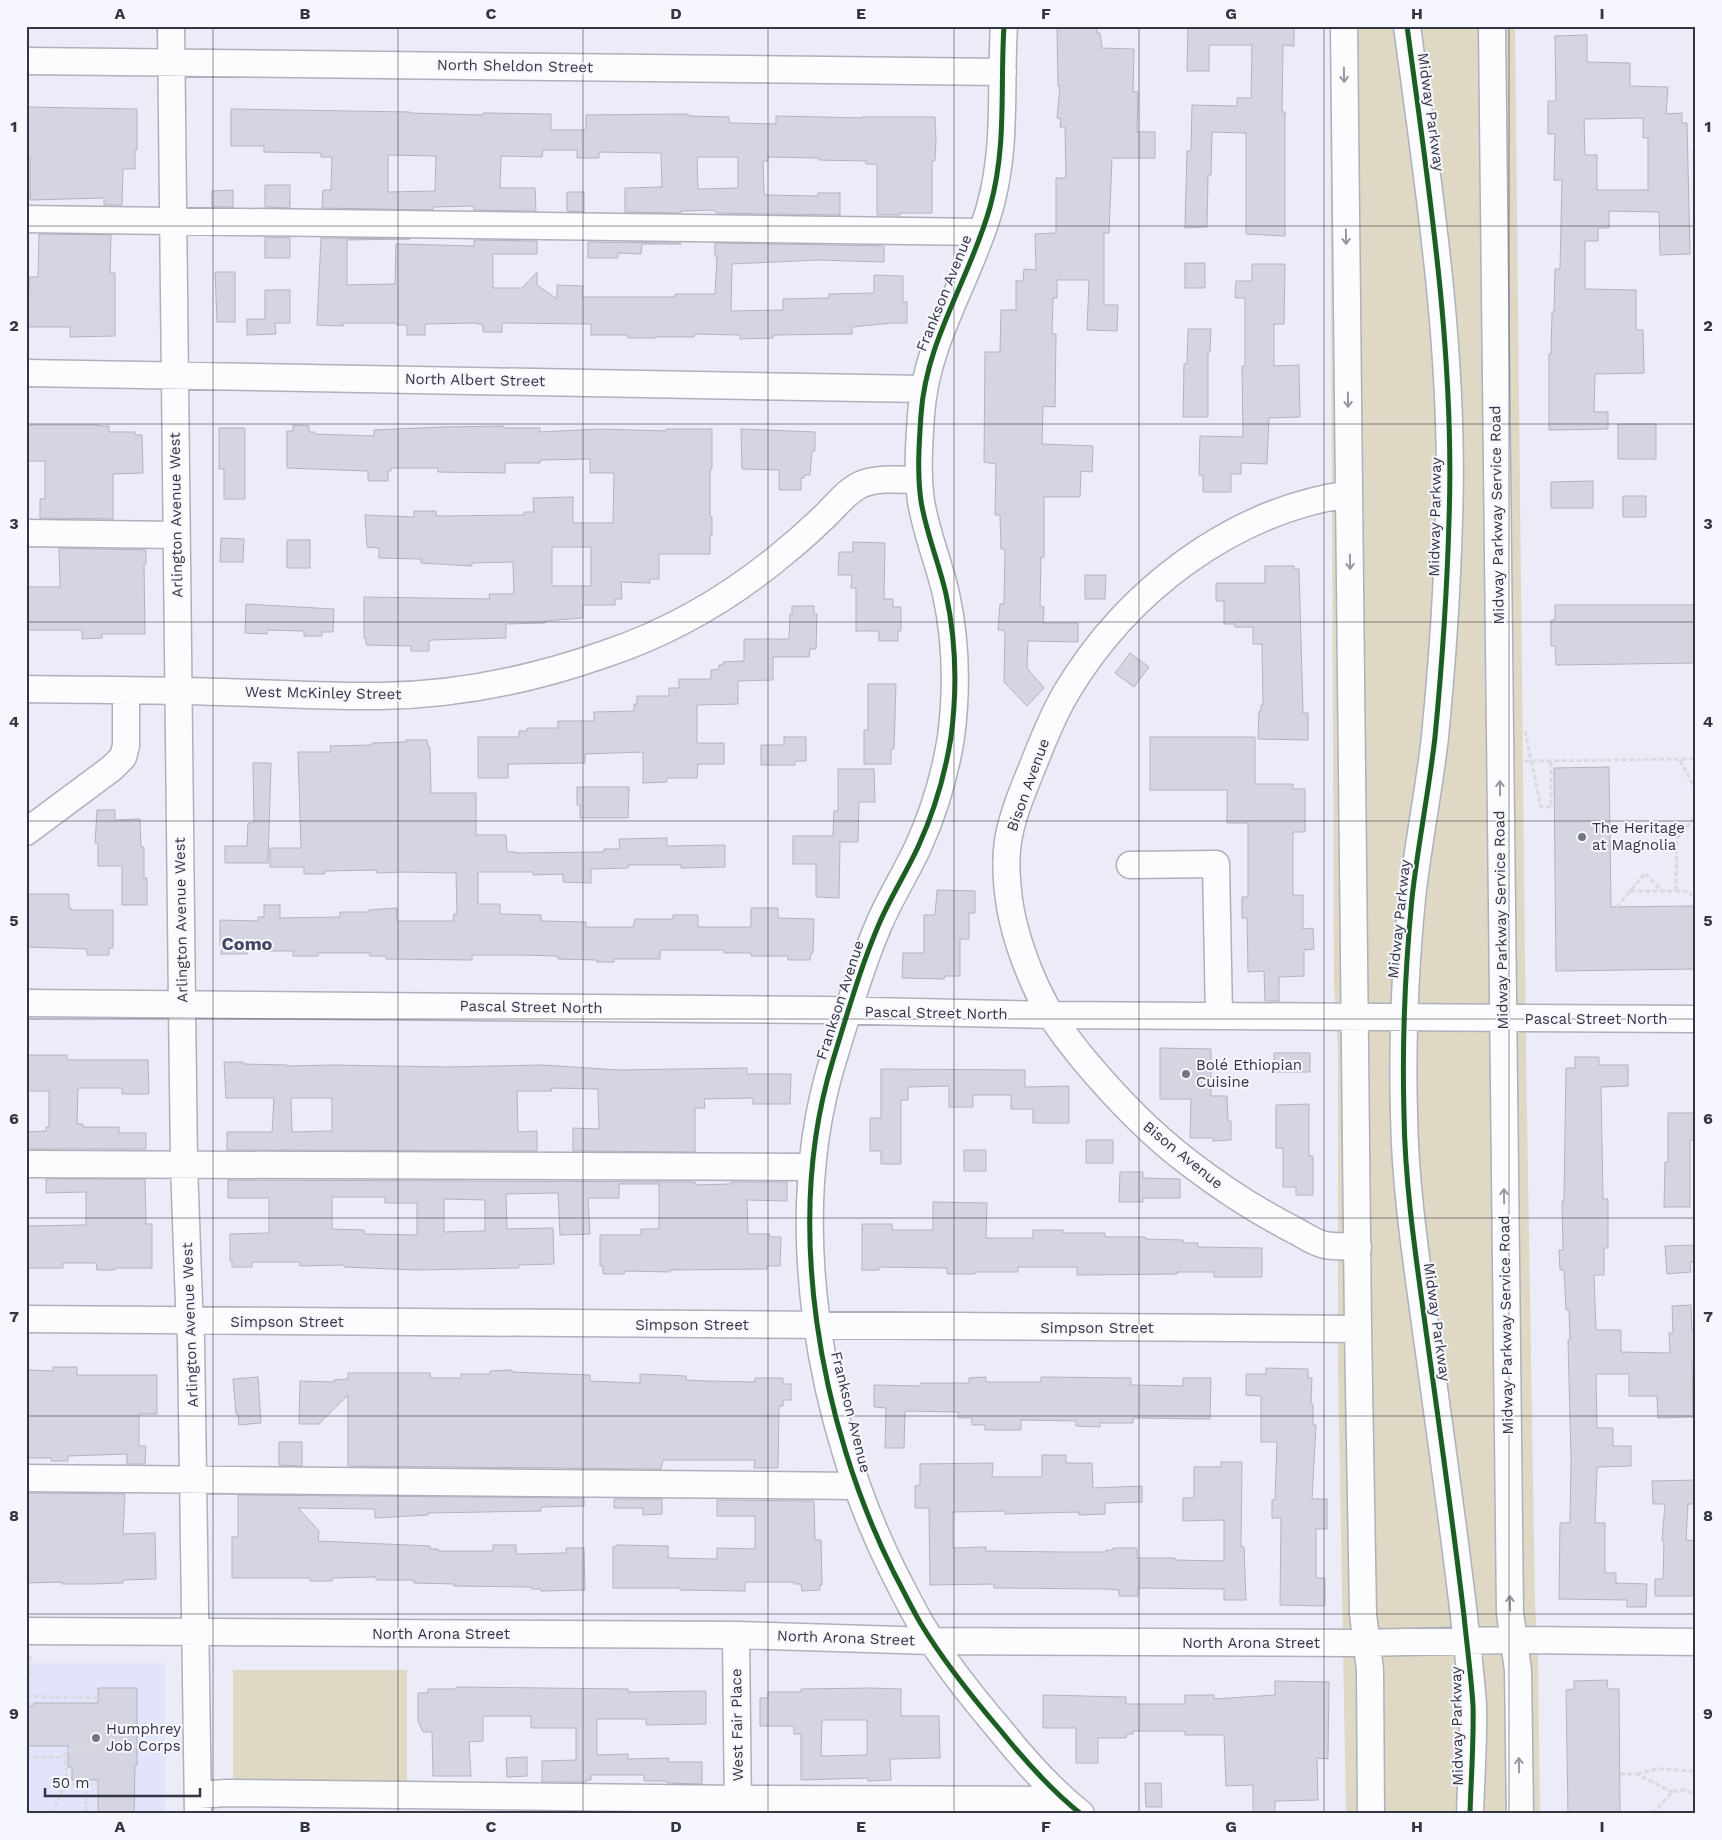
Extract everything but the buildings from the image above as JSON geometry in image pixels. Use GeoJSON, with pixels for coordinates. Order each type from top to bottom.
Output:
{"type":"FeatureCollection","features":[{"type":"Feature","properties":{"kind":"street","name":"Arlington Avenue West"},"geometry":{"type":"LineString","coordinates":[[171,26],[184,1165],[194,1481],[198,1804]]}},
{"type":"Feature","properties":{"kind":"street","name":"Frankson Avenue"},"geometry":{"type":"LineString","coordinates":[[1004,26],[1001,154],[998,177],[982,232],[939,333],[928,365],[923,389],[919,480],[922,505],[946,595],[951,626],[954,660],[954,700],[951,738],[933,812],[917,849],[878,926],[867,954],[825,1091],[812,1167],[810,1259],[818,1326],[836,1416],[856,1486],[880,1545],[920,1623],[977,1703],[1033,1769],[1072,1807]]}},
{"type":"Feature","properties":{"kind":"street"},"geometry":{"type":"LineString","coordinates":[[1344,26],[1358,1329],[1363,1604],[1370,1670],[1372,1814]]}},
{"type":"Feature","properties":{"kind":"street","name":"Midway Parkway"},"geometry":{"type":"LineString","coordinates":[[1407,26],[1431,208],[1444,329],[1449,430],[1450,516],[1441,668],[1434,741],[1413,894],[1404,1018],[1404,1119],[1408,1186],[1418,1274],[1458,1560],[1467,1642],[1473,1710],[1470,1814]]}},
{"type":"Feature","properties":{"kind":"street","name":"Midway Parkway Service Road"},"geometry":{"type":"LineString","coordinates":[[1492,26],[1510,1613],[1518,1670],[1520,1814]]}},
{"type":"Feature","properties":{"kind":"street","name":"North Sheldon Street"},"geometry":{"type":"LineString","coordinates":[[26,61],[1003,72]]}},
{"type":"Feature","properties":{"kind":"street"},"geometry":{"type":"LineString","coordinates":[[26,219],[982,232]]}},
{"type":"Feature","properties":{"kind":"street","name":"North Albert Street"},"geometry":{"type":"LineString","coordinates":[[26,373],[923,389]]}},
{"type":"Feature","properties":{"kind":"street","name":"West McKinley Street"},"geometry":{"type":"LineString","coordinates":[[26,689],[381,696],[434,692],[498,683],[556,670],[608,653],[662,632],[719,600],[753,577],[787,550],[846,495],[862,484],[880,480],[919,480]]}},
{"type":"Feature","properties":{"kind":"street","name":"Bison Avenue"},"geometry":{"type":"LineString","coordinates":[[1349,494],[1331,497],[1287,510],[1252,524],[1212,545],[1174,570],[1145,594],[1114,627],[1086,662],[1065,695],[1044,736],[1012,823],[1007,856],[1015,929],[1036,985],[1050,1015],[1100,1079],[1136,1118],[1176,1153],[1210,1179],[1276,1221],[1324,1245],[1358,1247]]}},
{"type":"Feature","properties":{"kind":"street"},"geometry":{"type":"LineString","coordinates":[[26,533],[176,535]]}},
{"type":"Feature","properties":{"kind":"street"},"geometry":{"type":"LineString","coordinates":[[26,832],[112,768],[123,757],[126,746],[126,691]]}},
{"type":"Feature","properties":{"kind":"street"},"geometry":{"type":"LineString","coordinates":[[1130,865],[1216,864],[1219,1016]]}},
{"type":"Feature","properties":{"kind":"street","name":"Pascal Street North"},"geometry":{"type":"LineString","coordinates":[[26,1003],[1050,1015],[1696,1019]]}},
{"type":"Feature","properties":{"kind":"street"},"geometry":{"type":"LineString","coordinates":[[26,1164],[812,1167]]}},
{"type":"Feature","properties":{"kind":"street","name":"Simpson Street"},"geometry":{"type":"LineString","coordinates":[[26,1319],[1358,1329]]}},
{"type":"Feature","properties":{"kind":"street"},"geometry":{"type":"LineString","coordinates":[[26,1478],[856,1486]]}},
{"type":"Feature","properties":{"kind":"street","name":"North Arona Street"},"geometry":{"type":"LineString","coordinates":[[28,1631],[736,1636],[932,1641],[1366,1643],[1513,1640],[1696,1642]]}},
{"type":"Feature","properties":{"kind":"street","name":"West Fair Place"},"geometry":{"type":"LineString","coordinates":[[736,1636],[738,1806]]}},
{"type":"Feature","properties":{"kind":"street"},"geometry":{"type":"LineString","coordinates":[[198,1804],[236,1793],[738,1806],[1072,1807]]}},
{"type":"Feature","properties":{"kind":"path"},"geometry":{"type":"LineString","coordinates":[[1524,726],[1541,807],[1551,807],[1551,761]]}},
{"type":"Feature","properties":{"kind":"path"},"geometry":{"type":"LineString","coordinates":[[1680,759],[1696,790]]}},
{"type":"Feature","properties":{"kind":"path"},"geometry":{"type":"LineString","coordinates":[[1518,761],[1696,760]]}},
{"type":"Feature","properties":{"kind":"path"},"geometry":{"type":"LineString","coordinates":[[1676,891],[1677,838],[1696,816]]}},
{"type":"Feature","properties":{"kind":"path"},"geometry":{"type":"LineString","coordinates":[[1617,907],[1645,873],[1662,891]]}},
{"type":"Feature","properties":{"kind":"path"},"geometry":{"type":"LineString","coordinates":[[1630,891],[1686,891],[1692,895]]}},
{"type":"Feature","properties":{"kind":"path"},"geometry":{"type":"LineString","coordinates":[[28,1631],[29,1706]]}},
{"type":"Feature","properties":{"kind":"path"},"geometry":{"type":"LineString","coordinates":[[28,1696],[98,1698]]}},
{"type":"Feature","properties":{"kind":"path"},"geometry":{"type":"LineString","coordinates":[[63,1757],[68,1750],[97,1750]]}},
{"type":"Feature","properties":{"kind":"path"},"geometry":{"type":"LineString","coordinates":[[26,1757],[63,1757]]}},
{"type":"Feature","properties":{"kind":"path"},"geometry":{"type":"LineString","coordinates":[[52,1814],[65,1784],[66,1761],[63,1757]]}},
{"type":"Feature","properties":{"kind":"path"},"geometry":{"type":"LineString","coordinates":[[1620,1774],[1637,1774],[1657,1769],[1696,1771]]}},
{"type":"Feature","properties":{"kind":"path"},"geometry":{"type":"LineString","coordinates":[[1637,1774],[1672,1792],[1684,1790],[1696,1795]]}},
{"type":"Feature","properties":{"kind":"path"},"geometry":{"type":"LineString","coordinates":[[65,1784],[98,1784]]}},
{"type":"Feature","properties":{"kind":"path"},"geometry":{"type":"LineString","coordinates":[[86,1784],[86,1814]]}},
{"type":"Feature","properties":{"kind":"path"},"geometry":{"type":"LineString","coordinates":[[1653,1814],[1672,1792]]}},
{"type":"Feature","properties":{"kind":"shaded area"},"geometry":{"type":"Polygon","coordinates":[[[1330,26],[1515,26],[1526,1052],[1540,1814],[1346,1814],[1338,1367],[1338,1049],[1334,986],[1330,26]]]}},
{"type":"Feature","properties":{"kind":"shaded area","name":"Humphrey Job Corps"},"geometry":{"type":"Polygon","coordinates":[[[26,1663],[165,1663],[165,1814],[26,1814],[26,1663]]]}},
{"type":"Feature","properties":{"kind":"shaded area"},"geometry":{"type":"Polygon","coordinates":[[[233,1670],[407,1670],[407,1783],[233,1783],[233,1670]]]}},
{"type":"Feature","properties":{"kind":"cycle path"},"geometry":{"type":"LineString","coordinates":[[1004,26],[1001,139],[995,184],[990,207],[981,233],[931,361],[921,415],[919,448],[921,501],[946,594],[954,647],[955,684],[951,737],[946,765],[934,807],[918,847],[872,941],[833,1060],[818,1122],[811,1187],[811,1254],[817,1321],[829,1387],[846,1452],[868,1515],[894,1573],[917,1618],[969,1692],[1029,1764],[1059,1795],[1081,1814]]}},
{"type":"Feature","properties":{"kind":"cycle path"},"geometry":{"type":"LineString","coordinates":[[1407,26],[1439,273],[1448,396],[1450,458],[1447,575],[1440,683],[1433,757],[1412,898],[1405,1006],[1403,1087],[1405,1142],[1412,1226],[1455,1546],[1471,1683],[1473,1732],[1470,1814]]}},
{"type":"Feature","properties":{"kind":"place","name":"The Heritage at Magnolia"},"geometry":{"type":"Point","coordinates":[1582,837]}},
{"type":"Feature","properties":{"kind":"place","name":"Bolé Ethiopian Cuisine"},"geometry":{"type":"Point","coordinates":[1186,1074]}},
{"type":"Feature","properties":{"kind":"place","name":"Humphrey Job Corps"},"geometry":{"type":"Point","coordinates":[96,1738]}},
{"type":"Feature","properties":{"kind":"district","name":"Como"},"geometry":{"type":"Point","coordinates":[247,943]}}]}
